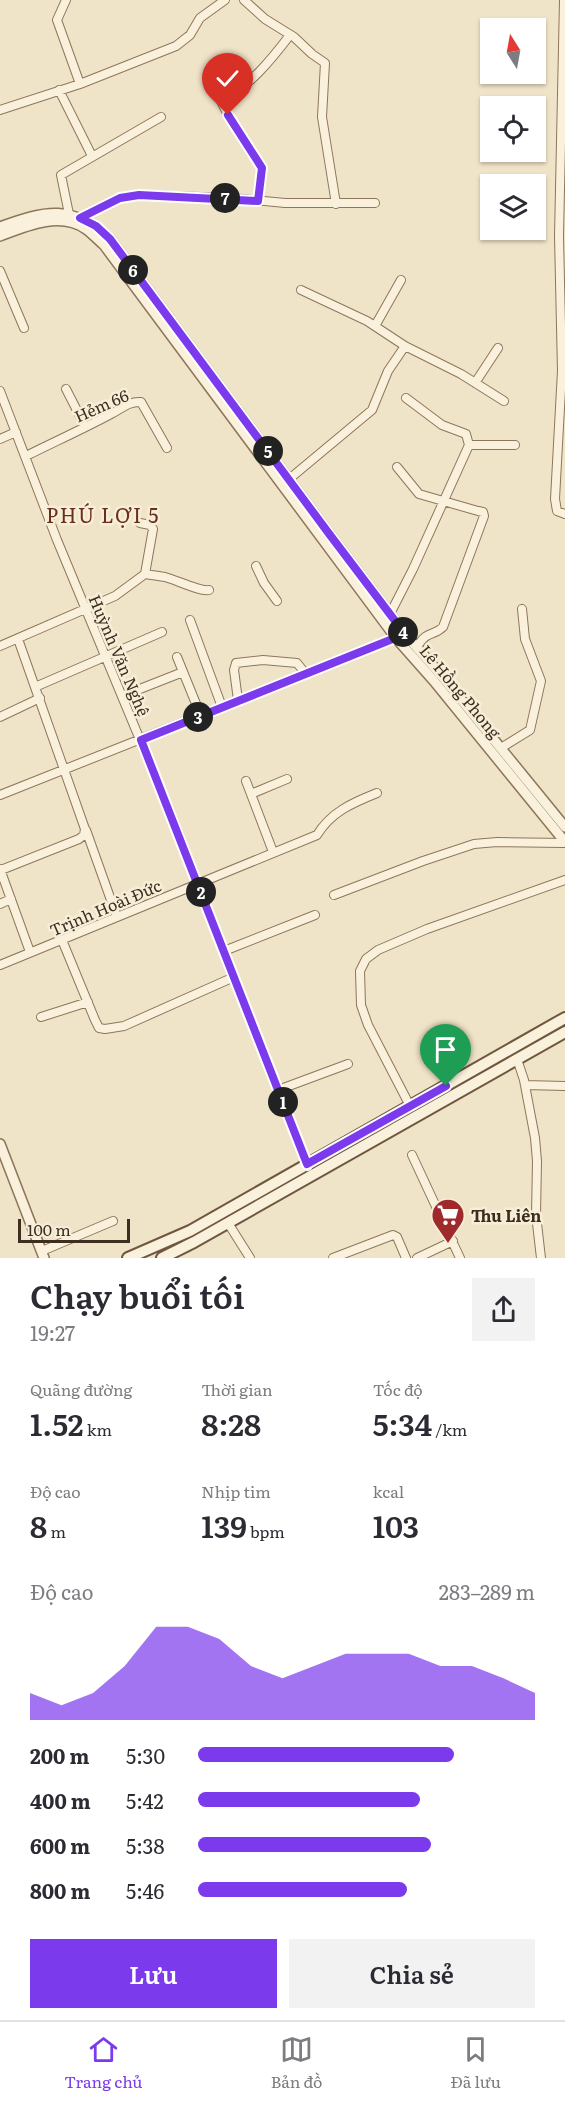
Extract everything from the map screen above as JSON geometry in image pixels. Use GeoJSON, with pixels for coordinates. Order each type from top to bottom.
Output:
{"type":"FeatureCollection","features":[{"type":"Feature","properties":{"kind":"main road"},"geometry":{"type":"LineString","coordinates":[[161,1258],[228,1223],[410,1106],[565,1018]]}},
{"type":"Feature","properties":{"kind":"main road"},"geometry":{"type":"LineString","coordinates":[[128,1258],[149,1252],[310,1169],[565,1032]]}},
{"type":"Feature","properties":{"kind":"street"},"geometry":{"type":"LineString","coordinates":[[66,0],[57,20],[80,84]]}},
{"type":"Feature","properties":{"kind":"street"},"geometry":{"type":"LineString","coordinates":[[0,110],[80,84],[176,46],[190,35],[200,18],[225,0]]}},
{"type":"Feature","properties":{"kind":"street"},"geometry":{"type":"LineString","coordinates":[[244,0],[265,19],[290,34],[325,63],[322,117],[336,204]]}},
{"type":"Feature","properties":{"kind":"street"},"geometry":{"type":"LineString","coordinates":[[564,0],[559,236],[563,281],[564,371],[555,499],[558,512],[565,514]]}},
{"type":"Feature","properties":{"kind":"street"},"geometry":{"type":"LineString","coordinates":[[258,201],[262,168],[221,101],[263,68],[290,34]]}},
{"type":"Feature","properties":{"kind":"street"},"geometry":{"type":"LineString","coordinates":[[59,90],[92,156]]}},
{"type":"Feature","properties":{"kind":"street"},"geometry":{"type":"LineString","coordinates":[[69,214],[61,176],[160,117]]}},
{"type":"Feature","properties":{"kind":"street"},"geometry":{"type":"LineString","coordinates":[[80,218],[120,198],[139,195],[285,203],[375,203]]}},
{"type":"Feature","properties":{"kind":"street","name":"Lê Hồng Phong"},"geometry":{"type":"LineString","coordinates":[[0,227],[46,213],[69,214],[96,226],[110,239],[390,614],[400,636],[417,647],[565,827]]}},
{"type":"Feature","properties":{"kind":"street","name":"Lê Hồng Phong"},"geometry":{"type":"LineString","coordinates":[[0,236],[47,221],[68,222],[85,228],[104,245],[441,690],[565,842]]}},
{"type":"Feature","properties":{"kind":"street"},"geometry":{"type":"LineString","coordinates":[[0,271],[24,328]]}},
{"type":"Feature","properties":{"kind":"street"},"geometry":{"type":"LineString","coordinates":[[375,326],[401,280]]}},
{"type":"Feature","properties":{"kind":"street"},"geometry":{"type":"LineString","coordinates":[[302,290],[375,326],[405,346],[504,400]]}},
{"type":"Feature","properties":{"kind":"street"},"geometry":{"type":"LineString","coordinates":[[288,480],[372,410],[388,371],[405,346]]}},
{"type":"Feature","properties":{"kind":"street"},"geometry":{"type":"LineString","coordinates":[[476,383],[498,348]]}},
{"type":"Feature","properties":{"kind":"street"},"geometry":{"type":"LineString","coordinates":[[66,389],[85,426]]}},
{"type":"Feature","properties":{"kind":"street","name":"Huỳnh Văn Nghệ"},"geometry":{"type":"LineString","coordinates":[[0,391],[86,609],[141,740],[310,1169]]}},
{"type":"Feature","properties":{"kind":"street"},"geometry":{"type":"LineString","coordinates":[[390,614],[469,445],[466,434],[442,425],[406,398]]}},
{"type":"Feature","properties":{"kind":"street","name":"Hẻm 66"},"geometry":{"type":"LineString","coordinates":[[26,456],[130,403],[141,402],[167,448]]}},
{"type":"Feature","properties":{"kind":"street"},"geometry":{"type":"LineString","coordinates":[[0,439],[16,432]]}},
{"type":"Feature","properties":{"kind":"street"},"geometry":{"type":"LineString","coordinates":[[469,445],[515,445]]}},
{"type":"Feature","properties":{"kind":"street"},"geometry":{"type":"LineString","coordinates":[[397,467],[419,494],[483,512],[484,516],[443,627],[439,631],[426,635],[417,647]]}},
{"type":"Feature","properties":{"kind":"street"},"geometry":{"type":"LineString","coordinates":[[140,523],[150,525],[153,529],[145,574]]}},
{"type":"Feature","properties":{"kind":"street"},"geometry":{"type":"LineString","coordinates":[[256,566],[264,583],[277,601]]}},
{"type":"Feature","properties":{"kind":"street"},"geometry":{"type":"LineString","coordinates":[[0,646],[115,596],[145,574],[164,577],[209,591]]}},
{"type":"Feature","properties":{"kind":"street"},"geometry":{"type":"LineString","coordinates":[[501,748],[530,730],[541,681],[525,639],[522,609]]}},
{"type":"Feature","properties":{"kind":"street"},"geometry":{"type":"LineString","coordinates":[[190,620],[222,707]]}},
{"type":"Feature","properties":{"kind":"street"},"geometry":{"type":"LineString","coordinates":[[35,687],[162,632]]}},
{"type":"Feature","properties":{"kind":"street"},"geometry":{"type":"LineString","coordinates":[[0,795],[400,636]]}},
{"type":"Feature","properties":{"kind":"street"},"geometry":{"type":"LineString","coordinates":[[18,639],[117,917]]}},
{"type":"Feature","properties":{"kind":"street"},"geometry":{"type":"LineString","coordinates":[[177,657],[201,716]]}},
{"type":"Feature","properties":{"kind":"street"},"geometry":{"type":"LineString","coordinates":[[238,700],[234,669],[236,663],[282,661],[297,663],[305,673]]}},
{"type":"Feature","properties":{"kind":"street"},"geometry":{"type":"LineString","coordinates":[[122,696],[183,672]]}},
{"type":"Feature","properties":{"kind":"street"},"geometry":{"type":"LineString","coordinates":[[0,717],[40,698]]}},
{"type":"Feature","properties":{"kind":"street"},"geometry":{"type":"LineString","coordinates":[[251,794],[287,779]]}},
{"type":"Feature","properties":{"kind":"street"},"geometry":{"type":"LineString","coordinates":[[246,781],[273,852]]}},
{"type":"Feature","properties":{"kind":"street","name":"Trịnh Hoài Đức"},"geometry":{"type":"LineString","coordinates":[[0,965],[317,835],[322,826],[342,808],[377,793]]}},
{"type":"Feature","properties":{"kind":"street"},"geometry":{"type":"LineString","coordinates":[[30,952],[0,870],[79,839],[84,835],[85,829]]}},
{"type":"Feature","properties":{"kind":"street"},"geometry":{"type":"LineString","coordinates":[[334,894],[474,844],[565,842]]}},
{"type":"Feature","properties":{"kind":"street"},"geometry":{"type":"LineString","coordinates":[[410,1106],[368,1025],[361,1005],[360,971],[366,959],[378,950],[427,929],[565,880]]}},
{"type":"Feature","properties":{"kind":"street"},"geometry":{"type":"LineString","coordinates":[[0,904],[12,899]]}},
{"type":"Feature","properties":{"kind":"street"},"geometry":{"type":"LineString","coordinates":[[224,951],[315,915]]}},
{"type":"Feature","properties":{"kind":"street"},"geometry":{"type":"LineString","coordinates":[[62,940],[99,1028],[124,1026],[234,977]]}},
{"type":"Feature","properties":{"kind":"street"},"geometry":{"type":"LineString","coordinates":[[41,1017],[88,1002]]}},
{"type":"Feature","properties":{"kind":"street"},"geometry":{"type":"LineString","coordinates":[[517,1059],[525,1085],[537,1161],[536,1196],[541,1258]]}},
{"type":"Feature","properties":{"kind":"street"},"geometry":{"type":"LineString","coordinates":[[278,1090],[348,1064]]}},
{"type":"Feature","properties":{"kind":"street"},"geometry":{"type":"LineString","coordinates":[[525,1085],[565,1086]]}},
{"type":"Feature","properties":{"kind":"street"},"geometry":{"type":"LineString","coordinates":[[0,1144],[43,1254],[113,1221]]}},
{"type":"Feature","properties":{"kind":"street"},"geometry":{"type":"LineString","coordinates":[[412,1155],[460,1258]]}},
{"type":"Feature","properties":{"kind":"street"},"geometry":{"type":"LineString","coordinates":[[228,1223],[250,1258]]}},
{"type":"Feature","properties":{"kind":"street"},"geometry":{"type":"LineString","coordinates":[[333,1258],[393,1235],[397,1237],[406,1258]]}},
{"type":"Feature","properties":{"kind":"street"},"geometry":{"type":"LineString","coordinates":[[417,1258],[453,1241]]}},
{"type":"Feature","properties":{"kind":"street"},"geometry":{"type":"LineString","coordinates":[[149,1252],[161,1258]]}},
{"type":"Feature","properties":{"kind":"place","name":"Thu Liên"},"geometry":{"type":"Point","coordinates":[448,1244]}},
{"type":"Feature","properties":{"kind":"district","name":"PHÚ LỢI 5"},"geometry":{"type":"Point","coordinates":[103,514]}},
{"type":"Feature","properties":{"kind":"route"},"geometry":{"type":"LineString","coordinates":[[228,115],[262,168],[258,201],[139,195],[120,198],[80,218],[96,226],[110,239],[405,634],[141,740],[307,1164],[446,1086]]}}]}
